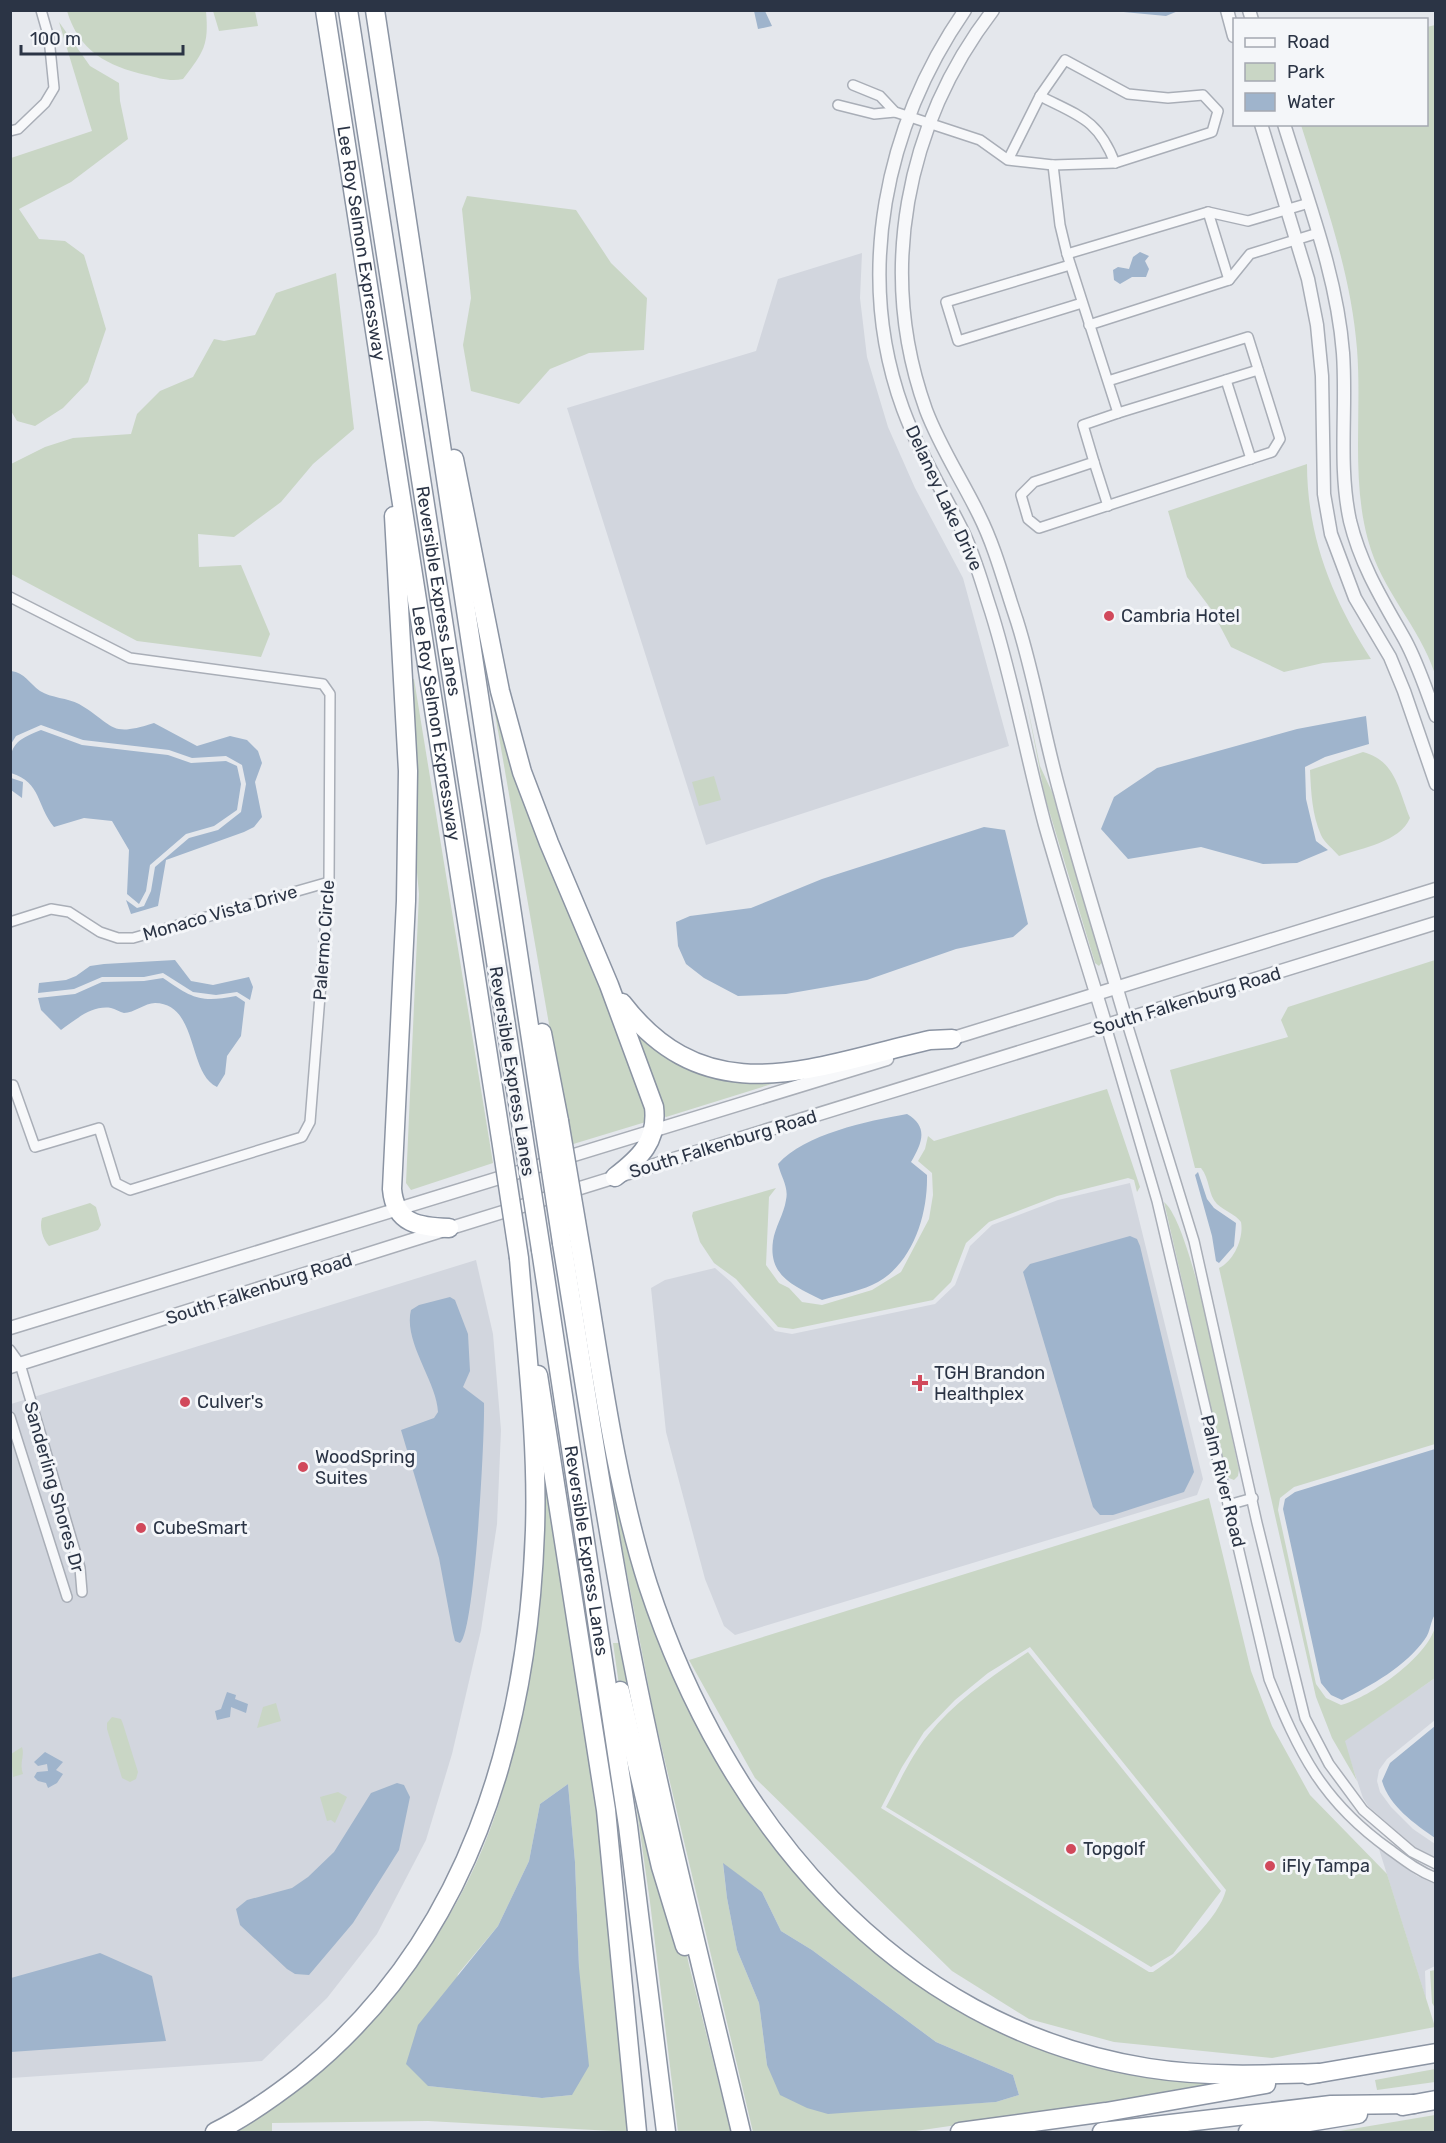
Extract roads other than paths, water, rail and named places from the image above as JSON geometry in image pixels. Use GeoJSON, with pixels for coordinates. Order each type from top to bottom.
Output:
{"type":"FeatureCollection","features":[{"type":"Feature","properties":{"kind":"highway","name":"Lee Roy Selmon Expressway"},"geometry":{"type":"LineString","coordinates":[[325,10],[519,1257]]}},
{"type":"Feature","properties":{"kind":"highway","name":"Reversible Express Lanes"},"geometry":{"type":"LineString","coordinates":[[348,10],[497,978],[539,1124]]}},
{"type":"Feature","properties":{"kind":"highway"},"geometry":{"type":"LineString","coordinates":[[375,10],[506,870],[539,1124],[558,1245],[630,1647],[659,1790],[741,2133]]}},
{"type":"Feature","properties":{"kind":"highway"},"geometry":{"type":"LineString","coordinates":[[424,335],[465,501],[490,644],[514,746],[540,821],[609,985],[652,1101],[654,1132],[641,1155],[615,1177]]}},
{"type":"Feature","properties":{"kind":"highway"},"geometry":{"type":"LineString","coordinates":[[392,442],[397,603],[408,771],[406,901],[392,1179],[395,1208],[405,1218],[416,1223],[449,1228]]}},
{"type":"Feature","properties":{"kind":"highway"},"geometry":{"type":"LineString","coordinates":[[609,985],[633,1018],[660,1043],[689,1061],[726,1072],[752,1075],[779,1074],[930,1040],[952,1039]]}},
{"type":"Feature","properties":{"kind":"highway"},"geometry":{"type":"LineString","coordinates":[[558,1245],[648,1584],[666,1633],[700,1709],[748,1796],[788,1851],[832,1903],[876,1943],[923,1979],[976,2010],[1045,2041],[1112,2061],[1179,2073],[1232,2076],[1318,2073]]}},
{"type":"Feature","properties":{"kind":"highway","name":"Reversible Express Lanes"},"geometry":{"type":"LineString","coordinates":[[558,1245],[666,2133]]}},
{"type":"Feature","properties":{"kind":"highway"},"geometry":{"type":"LineString","coordinates":[[519,1257],[606,1810],[637,2133]]}},
{"type":"Feature","properties":{"kind":"highway"},"geometry":{"type":"LineString","coordinates":[[215,2133],[264,2104],[302,2075],[352,2031],[377,2003],[412,1957],[436,1920],[457,1882],[481,1825],[516,1698],[525,1649],[533,1569],[534,1454],[519,1257]]}},
{"type":"Feature","properties":{"kind":"highway"},"geometry":{"type":"LineString","coordinates":[[960,2133],[1167,2102],[1436,2053]]}},
{"type":"Feature","properties":{"kind":"highway"},"geometry":{"type":"LineString","coordinates":[[1248,2133],[1436,2100]]}},
{"type":"Feature","properties":{"kind":"highway"},"geometry":{"type":"LineString","coordinates":[[1102,2133],[1331,2105],[1414,2104]]}},
{"type":"Feature","properties":{"kind":"street"},"geometry":{"type":"LineString","coordinates":[[10,131],[18,129],[45,103],[54,88],[49,38],[41,10]]}},
{"type":"Feature","properties":{"kind":"street","name":"Delaney Lake Drive"},"geometry":{"type":"LineString","coordinates":[[966,10],[928,69],[907,117],[888,184],[880,242],[881,302],[889,360],[912,433],[975,559],[1009,672],[1046,825],[1106,1026]]}},
{"type":"Feature","properties":{"kind":"street","name":"Delaney Lake Drive"},"geometry":{"type":"LineString","coordinates":[[993,10],[952,69],[927,124],[912,173],[902,249],[904,315],[913,364],[936,434],[979,515],[995,554],[1038,696],[1059,791],[1126,1020]]}},
{"type":"Feature","properties":{"kind":"street"},"geometry":{"type":"LineString","coordinates":[[1227,10],[1233,32]]}},
{"type":"Feature","properties":{"kind":"street"},"geometry":{"type":"LineString","coordinates":[[853,85],[880,96],[895,112],[980,140],[1008,160],[1053,165],[1115,163],[1212,132],[1218,111],[1203,95],[1168,98],[1128,94],[1065,60],[1040,96],[1008,160]]}},
{"type":"Feature","properties":{"kind":"street"},"geometry":{"type":"LineString","coordinates":[[1040,96],[1084,119],[1102,133],[1115,163]]}},
{"type":"Feature","properties":{"kind":"street"},"geometry":{"type":"LineString","coordinates":[[838,105],[874,114],[895,112]]}},
{"type":"Feature","properties":{"kind":"street"},"geometry":{"type":"LineString","coordinates":[[1263,126],[1296,239],[1317,325],[1322,376],[1324,494],[1331,534],[1355,598],[1390,657],[1436,784]]}},
{"type":"Feature","properties":{"kind":"street"},"geometry":{"type":"LineString","coordinates":[[1285,126],[1318,233],[1337,312],[1343,352],[1346,404],[1343,451],[1346,491],[1354,534],[1370,579],[1419,670],[1436,716]]}},
{"type":"Feature","properties":{"kind":"street"},"geometry":{"type":"LineString","coordinates":[[1053,165],[1060,225],[1067,255],[1118,413]]}},
{"type":"Feature","properties":{"kind":"street"},"geometry":{"type":"LineString","coordinates":[[1067,255],[1208,212],[1248,221],[1309,203]]}},
{"type":"Feature","properties":{"kind":"street"},"geometry":{"type":"LineString","coordinates":[[1208,212],[1229,280]]}},
{"type":"Feature","properties":{"kind":"street"},"geometry":{"type":"LineString","coordinates":[[1089,324],[1229,280],[1250,254],[1318,233]]}},
{"type":"Feature","properties":{"kind":"street"},"geometry":{"type":"LineString","coordinates":[[1070,265],[946,302],[958,341],[1082,303]]}},
{"type":"Feature","properties":{"kind":"street"},"geometry":{"type":"LineString","coordinates":[[1094,462],[1034,482],[1021,495],[1028,519],[1039,528],[1272,452],[1280,439],[1248,337],[1108,381]]}},
{"type":"Feature","properties":{"kind":"street"},"geometry":{"type":"LineString","coordinates":[[1108,506],[1083,425],[1258,370]]}},
{"type":"Feature","properties":{"kind":"street"},"geometry":{"type":"LineString","coordinates":[[1226,380],[1251,459]]}},
{"type":"Feature","properties":{"kind":"street","name":"Palermo Circle"},"geometry":{"type":"LineString","coordinates":[[10,597],[130,658],[323,684],[330,694],[329,882],[310,1122],[302,1137],[130,1190],[116,1183],[99,1128],[35,1147],[13,1085],[10,1086]]}},
{"type":"Feature","properties":{"kind":"street","name":"Monaco Vista Drive"},"geometry":{"type":"LineString","coordinates":[[10,922],[51,909],[69,912],[99,932],[118,938],[133,938],[329,882]]}},
{"type":"Feature","properties":{"kind":"street","name":"South Falkenburg Road"},"geometry":{"type":"LineString","coordinates":[[10,1328],[395,1208],[654,1132],[1436,889]]}},
{"type":"Feature","properties":{"kind":"street","name":"South Falkenburg Road"},"geometry":{"type":"LineString","coordinates":[[15,1366],[449,1228],[1436,923]]}},
{"type":"Feature","properties":{"kind":"street","name":"Palm River Road"},"geometry":{"type":"LineString","coordinates":[[1126,1020],[1194,1240],[1252,1498],[1305,1718],[1329,1764],[1363,1810],[1412,1852],[1436,1864]]}},
{"type":"Feature","properties":{"kind":"street","name":"Palm River Road"},"geometry":{"type":"LineString","coordinates":[[1106,1026],[1160,1212],[1269,1679],[1293,1739],[1323,1789],[1364,1831],[1421,1872],[1436,1878]]}},
{"type":"Feature","properties":{"kind":"street","name":"Sanderling Shores Dr"},"geometry":{"type":"LineString","coordinates":[[10,1350],[80,1568],[82,1592]]}},
{"type":"Feature","properties":{"kind":"street","name":"Sanderling Shores Dr"},"geometry":{"type":"LineString","coordinates":[[10,1417],[67,1597]]}},
{"type":"Feature","properties":{"kind":"street"},"geometry":{"type":"LineString","coordinates":[[1228,1505],[1252,1498]]}},
{"type":"Feature","properties":{"kind":"water"},"geometry":{"type":"Polygon","coordinates":[[[754,11],[765,11],[772,26],[758,29],[754,11]]]}},
{"type":"Feature","properties":{"kind":"water"},"geometry":{"type":"Polygon","coordinates":[[[1113,11],[1178,11],[1166,16],[1113,11]]]}},
{"type":"Feature","properties":{"kind":"water"},"geometry":{"type":"Polygon","coordinates":[[[1140,252],[1149,256],[1145,261],[1149,269],[1146,277],[1132,277],[1120,284],[1114,280],[1113,270],[1118,267],[1129,269],[1133,257],[1140,252]]]}},
{"type":"Feature","properties":{"kind":"water"},"geometry":{"type":"Polygon","coordinates":[[[11,671],[23,676],[40,691],[79,704],[113,727],[128,729],[154,723],[197,746],[230,736],[247,740],[258,751],[262,763],[255,782],[262,817],[254,827],[244,832],[166,860],[158,906],[131,914],[126,900],[137,908],[144,906],[151,891],[155,867],[189,838],[218,830],[241,812],[246,784],[242,765],[226,756],[192,758],[169,750],[83,740],[41,725],[16,736],[11,744],[11,671]]]}},
{"type":"Feature","properties":{"kind":"water"},"geometry":{"type":"Polygon","coordinates":[[[1366,716],[1369,744],[1325,757],[1305,767],[1306,799],[1316,841],[1328,850],[1297,863],[1263,864],[1201,847],[1128,859],[1101,829],[1114,797],[1157,768],[1297,729],[1366,716]]]}},
{"type":"Feature","properties":{"kind":"water"},"geometry":{"type":"Polygon","coordinates":[[[41,730],[82,745],[168,755],[191,763],[226,761],[237,766],[241,784],[237,810],[214,826],[186,834],[150,865],[146,891],[139,904],[127,894],[129,850],[112,821],[84,818],[54,827],[33,789],[21,777],[11,773],[11,755],[16,744],[41,730]]]}},
{"type":"Feature","properties":{"kind":"water"},"geometry":{"type":"Polygon","coordinates":[[[11,778],[23,782],[22,798],[11,790],[11,778]]]}},
{"type":"Feature","properties":{"kind":"water"},"geometry":{"type":"Polygon","coordinates":[[[984,827],[1005,830],[1028,924],[1013,937],[956,949],[867,980],[786,994],[738,996],[704,978],[686,964],[678,946],[676,922],[690,916],[751,908],[822,879],[984,827]]]}},
{"type":"Feature","properties":{"kind":"water"},"geometry":{"type":"Polygon","coordinates":[[[175,960],[191,981],[213,985],[249,977],[253,987],[250,1000],[237,992],[216,995],[193,992],[163,973],[144,977],[102,977],[74,989],[38,993],[39,983],[66,980],[90,966],[175,960]]]}},
{"type":"Feature","properties":{"kind":"water"},"geometry":{"type":"Polygon","coordinates":[[[163,978],[197,997],[213,999],[236,996],[245,1002],[241,1036],[227,1056],[225,1074],[217,1087],[201,1068],[186,1026],[169,1006],[151,1003],[124,1013],[111,1008],[97,1009],[84,1014],[61,1030],[41,1010],[38,998],[75,994],[102,982],[163,978]]]}},
{"type":"Feature","properties":{"kind":"water"},"geometry":{"type":"Polygon","coordinates":[[[907,1114],[914,1119],[921,1130],[920,1142],[911,1162],[927,1175],[927,1191],[921,1223],[907,1253],[886,1277],[854,1292],[822,1300],[793,1285],[779,1272],[773,1253],[774,1236],[787,1195],[778,1164],[804,1145],[838,1130],[907,1114]]]}},
{"type":"Feature","properties":{"kind":"water"},"geometry":{"type":"Polygon","coordinates":[[[1198,1172],[1207,1199],[1214,1208],[1236,1223],[1234,1246],[1219,1263],[1216,1261],[1212,1236],[1195,1175],[1198,1172]]]}},
{"type":"Feature","properties":{"kind":"water"},"geometry":{"type":"Polygon","coordinates":[[[1130,1236],[1137,1239],[1140,1246],[1194,1472],[1184,1492],[1113,1515],[1100,1515],[1093,1507],[1023,1272],[1030,1264],[1130,1236]]]}},
{"type":"Feature","properties":{"kind":"water"},"geometry":{"type":"Polygon","coordinates":[[[450,1297],[455,1300],[468,1334],[470,1371],[463,1387],[484,1403],[481,1489],[474,1570],[470,1605],[460,1643],[455,1641],[439,1558],[401,1430],[434,1418],[438,1412],[432,1388],[412,1335],[411,1310],[419,1305],[450,1297]]]}},
{"type":"Feature","properties":{"kind":"water"},"geometry":{"type":"Polygon","coordinates":[[[1435,1449],[1436,1613],[1427,1636],[1408,1658],[1376,1682],[1342,1700],[1331,1695],[1321,1683],[1283,1509],[1285,1499],[1295,1492],[1435,1449]]]}},
{"type":"Feature","properties":{"kind":"water"},"geometry":{"type":"Polygon","coordinates":[[[227,1692],[236,1695],[235,1699],[248,1704],[246,1713],[231,1707],[230,1717],[217,1720],[215,1711],[221,1709],[227,1692]]]}},
{"type":"Feature","properties":{"kind":"water"},"geometry":{"type":"Polygon","coordinates":[[[1435,1726],[1435,1838],[1397,1806],[1385,1790],[1382,1781],[1390,1763],[1435,1726]]]}},
{"type":"Feature","properties":{"kind":"water"},"geometry":{"type":"Polygon","coordinates":[[[45,1752],[63,1762],[56,1770],[63,1774],[57,1783],[48,1788],[46,1783],[34,1777],[37,1772],[48,1771],[47,1764],[38,1766],[34,1762],[45,1752]]]}},
{"type":"Feature","properties":{"kind":"water"},"geometry":{"type":"Polygon","coordinates":[[[397,1783],[404,1785],[410,1797],[399,1850],[353,1923],[309,1975],[295,1974],[240,1925],[236,1909],[247,1900],[292,1888],[308,1877],[334,1852],[371,1793],[397,1783]]]}},
{"type":"Feature","properties":{"kind":"water"},"geometry":{"type":"Polygon","coordinates":[[[568,1784],[575,1862],[579,1968],[589,2066],[572,2095],[542,2098],[428,2086],[406,2064],[418,2025],[498,1926],[529,1861],[540,1804],[568,1784]]]}},
{"type":"Feature","properties":{"kind":"water"},"geometry":{"type":"Polygon","coordinates":[[[723,1863],[762,1892],[781,1931],[812,1950],[936,2042],[1013,2075],[1019,2095],[996,2102],[828,2114],[807,2108],[780,2095],[767,2065],[759,2003],[737,1950],[723,1863]]]}},
{"type":"Feature","properties":{"kind":"water"},"geometry":{"type":"Polygon","coordinates":[[[100,1953],[152,1976],[166,2041],[11,2052],[11,1978],[100,1953]]]}},
{"type":"Feature","properties":{"kind":"place","name":"Cambria Hotel"},"geometry":{"type":"Point","coordinates":[1109,616]}},
{"type":"Feature","properties":{"kind":"place","name":"TGH Brandon Healthplex"},"geometry":{"type":"Point","coordinates":[920,1383]}},
{"type":"Feature","properties":{"kind":"place","name":"Culver's"},"geometry":{"type":"Point","coordinates":[185,1402]}},
{"type":"Feature","properties":{"kind":"place","name":"WoodSpring Suites"},"geometry":{"type":"Point","coordinates":[303,1467]}},
{"type":"Feature","properties":{"kind":"place","name":"CubeSmart"},"geometry":{"type":"Point","coordinates":[141,1528]}},
{"type":"Feature","properties":{"kind":"place","name":"Topgolf"},"geometry":{"type":"Point","coordinates":[1071,1849]}},
{"type":"Feature","properties":{"kind":"place","name":"iFly Tampa"},"geometry":{"type":"Point","coordinates":[1270,1866]}}]}
